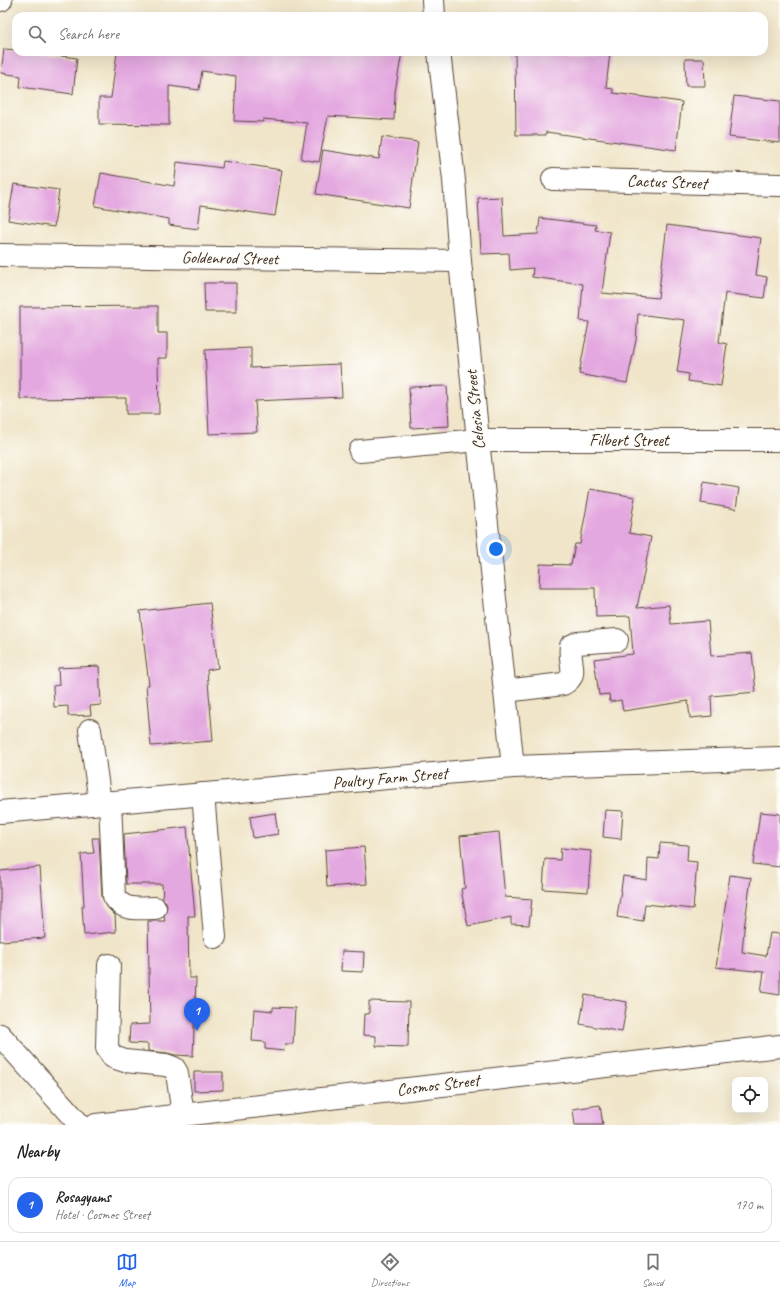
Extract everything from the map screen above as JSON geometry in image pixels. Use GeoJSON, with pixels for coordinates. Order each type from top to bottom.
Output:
{"type":"FeatureCollection","features":[{"type":"Feature","properties":{"kind":"street"},"geometry":{"type":"LineString","coordinates":[[432,0],[434,12]]}},
{"type":"Feature","properties":{"kind":"street","name":"Celosia Street"},"geometry":{"type":"LineString","coordinates":[[439,56],[454,180],[460,261],[513,767]]}},
{"type":"Feature","properties":{"kind":"street","name":"Cactus Street"},"geometry":{"type":"LineString","coordinates":[[553,179],[780,185]]}},
{"type":"Feature","properties":{"kind":"street","name":"Goldenrod Street"},"geometry":{"type":"LineString","coordinates":[[0,255],[460,261]]}},
{"type":"Feature","properties":{"kind":"street","name":"Filbert Street"},"geometry":{"type":"LineString","coordinates":[[360,450],[478,440],[780,440]]}},
{"type":"Feature","properties":{"kind":"street"},"geometry":{"type":"LineString","coordinates":[[505,691],[563,684],[570,681],[573,676],[570,652],[571,646],[577,643],[617,640]]}},
{"type":"Feature","properties":{"kind":"street"},"geometry":{"type":"LineString","coordinates":[[90,730],[105,802],[114,896],[118,903],[128,908],[155,908]]}},
{"type":"Feature","properties":{"kind":"street","name":"Poultry Farm Street"},"geometry":{"type":"LineString","coordinates":[[0,812],[513,767],[780,758]]}},
{"type":"Feature","properties":{"kind":"street"},"geometry":{"type":"LineString","coordinates":[[203,794],[215,937]]}},
{"type":"Feature","properties":{"kind":"street"},"geometry":{"type":"LineString","coordinates":[[109,965],[107,1048],[113,1057],[125,1062],[166,1065],[174,1068],[177,1073],[183,1115]]}},
{"type":"Feature","properties":{"kind":"street"},"geometry":{"type":"LineString","coordinates":[[0,1035],[80,1125]]}},
{"type":"Feature","properties":{"kind":"street","name":"Cosmos Street"},"geometry":{"type":"LineString","coordinates":[[96,1125],[780,1046]]}},
{"type":"Feature","properties":{"kind":"building"},"geometry":{"type":"Polygon","coordinates":[[[4,49],[12,50],[12,56],[61,56],[77,58],[73,94],[20,87],[21,76],[1,73],[4,49]]]}},
{"type":"Feature","properties":{"kind":"building"},"geometry":{"type":"Polygon","coordinates":[[[116,56],[401,56],[395,92],[394,120],[328,116],[319,162],[301,159],[307,123],[263,119],[263,122],[234,121],[236,76],[202,71],[199,90],[169,86],[169,125],[99,124],[99,98],[111,98],[116,56]]]}},
{"type":"Feature","properties":{"kind":"building"},"geometry":{"type":"Polygon","coordinates":[[[515,56],[610,56],[606,88],[613,89],[613,93],[682,102],[676,150],[546,132],[546,135],[516,135],[515,56]]]}},
{"type":"Feature","properties":{"kind":"building"},"geometry":{"type":"Polygon","coordinates":[[[685,59],[704,59],[705,86],[686,86],[685,59]]]}},
{"type":"Feature","properties":{"kind":"building"},"geometry":{"type":"Polygon","coordinates":[[[734,96],[780,101],[780,143],[729,137],[734,96]]]}},
{"type":"Feature","properties":{"kind":"building"},"geometry":{"type":"Polygon","coordinates":[[[382,137],[418,142],[409,208],[316,194],[323,150],[379,159],[382,137]]]}},
{"type":"Feature","properties":{"kind":"building"},"geometry":{"type":"Polygon","coordinates":[[[223,161],[282,170],[275,216],[201,205],[198,229],[169,225],[169,219],[95,206],[101,173],[174,186],[177,162],[222,168],[223,161]]]}},
{"type":"Feature","properties":{"kind":"building"},"geometry":{"type":"Polygon","coordinates":[[[14,184],[59,190],[54,227],[8,220],[14,184]]]}},
{"type":"Feature","properties":{"kind":"building"},"geometry":{"type":"Polygon","coordinates":[[[502,197],[504,236],[538,234],[540,218],[596,225],[595,230],[610,232],[602,293],[658,298],[667,225],[761,238],[756,275],[767,277],[764,298],[725,293],[719,342],[727,344],[721,386],[688,381],[689,374],[677,372],[685,320],[638,314],[636,340],[627,383],[579,374],[589,322],[580,321],[583,284],[532,277],[533,268],[510,270],[509,253],[481,254],[478,198],[502,197]]]}},
{"type":"Feature","properties":{"kind":"building"},"geometry":{"type":"Polygon","coordinates":[[[204,283],[236,283],[236,312],[205,312],[204,283]]]}},
{"type":"Feature","properties":{"kind":"building"},"geometry":{"type":"Polygon","coordinates":[[[158,306],[158,333],[167,333],[167,358],[158,358],[159,414],[126,414],[126,398],[20,399],[20,307],[158,306]]]}},
{"type":"Feature","properties":{"kind":"building"},"geometry":{"type":"Polygon","coordinates":[[[251,348],[251,368],[340,364],[342,397],[255,401],[257,432],[209,434],[205,350],[251,348]]]}},
{"type":"Feature","properties":{"kind":"building"},"geometry":{"type":"Polygon","coordinates":[[[447,386],[449,426],[411,428],[409,387],[447,386]]]}},
{"type":"Feature","properties":{"kind":"building"},"geometry":{"type":"Polygon","coordinates":[[[704,482],[739,488],[736,509],[701,503],[704,482]]]}},
{"type":"Feature","properties":{"kind":"building"},"geometry":{"type":"Polygon","coordinates":[[[590,489],[635,497],[629,533],[651,537],[637,608],[669,605],[671,624],[708,621],[711,656],[752,653],[756,692],[711,696],[712,716],[690,718],[688,701],[623,711],[621,700],[610,702],[609,694],[599,695],[594,659],[633,654],[630,616],[596,617],[595,588],[539,588],[540,564],[571,565],[575,544],[580,544],[590,489]]]}},
{"type":"Feature","properties":{"kind":"building"},"geometry":{"type":"Polygon","coordinates":[[[210,603],[218,668],[207,670],[213,741],[151,746],[146,685],[149,685],[140,611],[210,603]]]}},
{"type":"Feature","properties":{"kind":"building"},"geometry":{"type":"Polygon","coordinates":[[[99,666],[101,705],[90,706],[91,715],[68,716],[68,706],[54,707],[53,686],[59,685],[58,668],[99,666]]]}},
{"type":"Feature","properties":{"kind":"building"},"geometry":{"type":"Polygon","coordinates":[[[605,810],[623,811],[621,839],[603,837],[605,810]]]}},
{"type":"Feature","properties":{"kind":"building"},"geometry":{"type":"Polygon","coordinates":[[[760,812],[780,814],[780,867],[753,864],[760,812]]]}},
{"type":"Feature","properties":{"kind":"building"},"geometry":{"type":"Polygon","coordinates":[[[275,813],[278,834],[253,838],[250,817],[275,813]]]}},
{"type":"Feature","properties":{"kind":"building"},"geometry":{"type":"Polygon","coordinates":[[[187,827],[195,916],[188,916],[189,978],[196,978],[193,1056],[148,1051],[148,1044],[129,1043],[130,1025],[150,1024],[148,921],[165,921],[164,916],[167,907],[166,902],[163,899],[162,884],[126,884],[124,834],[187,827]]]}},
{"type":"Feature","properties":{"kind":"building"},"geometry":{"type":"Polygon","coordinates":[[[499,832],[505,897],[532,899],[529,925],[511,924],[511,917],[468,926],[461,889],[465,888],[460,836],[499,832]]]}},
{"type":"Feature","properties":{"kind":"building"},"geometry":{"type":"Polygon","coordinates":[[[92,838],[99,838],[102,897],[108,908],[115,915],[116,932],[84,935],[81,854],[94,853],[92,838]]]}},
{"type":"Feature","properties":{"kind":"building"},"geometry":{"type":"Polygon","coordinates":[[[660,843],[688,845],[687,861],[697,862],[693,909],[645,904],[643,921],[617,917],[623,876],[647,880],[648,858],[659,859],[660,843]]]}},
{"type":"Feature","properties":{"kind":"building"},"geometry":{"type":"Polygon","coordinates":[[[364,847],[367,884],[327,887],[325,850],[364,847]]]}},
{"type":"Feature","properties":{"kind":"building"},"geometry":{"type":"Polygon","coordinates":[[[561,848],[591,851],[588,892],[543,889],[545,859],[560,860],[561,848]]]}},
{"type":"Feature","properties":{"kind":"building"},"geometry":{"type":"Polygon","coordinates":[[[40,867],[45,938],[0,941],[0,871],[40,867]]]}},
{"type":"Feature","properties":{"kind":"building"},"geometry":{"type":"Polygon","coordinates":[[[730,875],[751,878],[742,952],[766,956],[770,933],[780,934],[780,995],[761,992],[764,972],[716,967],[730,875]]]}},
{"type":"Feature","properties":{"kind":"building"},"geometry":{"type":"Polygon","coordinates":[[[342,951],[364,952],[363,972],[341,971],[342,951]]]}},
{"type":"Feature","properties":{"kind":"building"},"geometry":{"type":"Polygon","coordinates":[[[585,995],[627,1002],[622,1032],[580,1024],[585,995]]]}},
{"type":"Feature","properties":{"kind":"building"},"geometry":{"type":"Polygon","coordinates":[[[369,1001],[409,1002],[408,1047],[376,1046],[376,1036],[363,1035],[364,1014],[369,1014],[369,1001]]]}},
{"type":"Feature","properties":{"kind":"building"},"geometry":{"type":"Polygon","coordinates":[[[273,1007],[295,1008],[293,1044],[285,1044],[284,1051],[265,1049],[265,1042],[252,1041],[254,1009],[273,1011],[273,1007]]]}},
{"type":"Feature","properties":{"kind":"building"},"geometry":{"type":"Polygon","coordinates":[[[194,1072],[223,1072],[223,1090],[194,1091],[194,1072]]]}},
{"type":"Feature","properties":{"kind":"building"},"geometry":{"type":"Polygon","coordinates":[[[600,1105],[603,1125],[575,1125],[573,1109],[600,1105]]]}},
{"type":"Feature","properties":{"kind":"place","name":"Rosagyams"},"geometry":{"type":"Point","coordinates":[197,1031]}}]}
